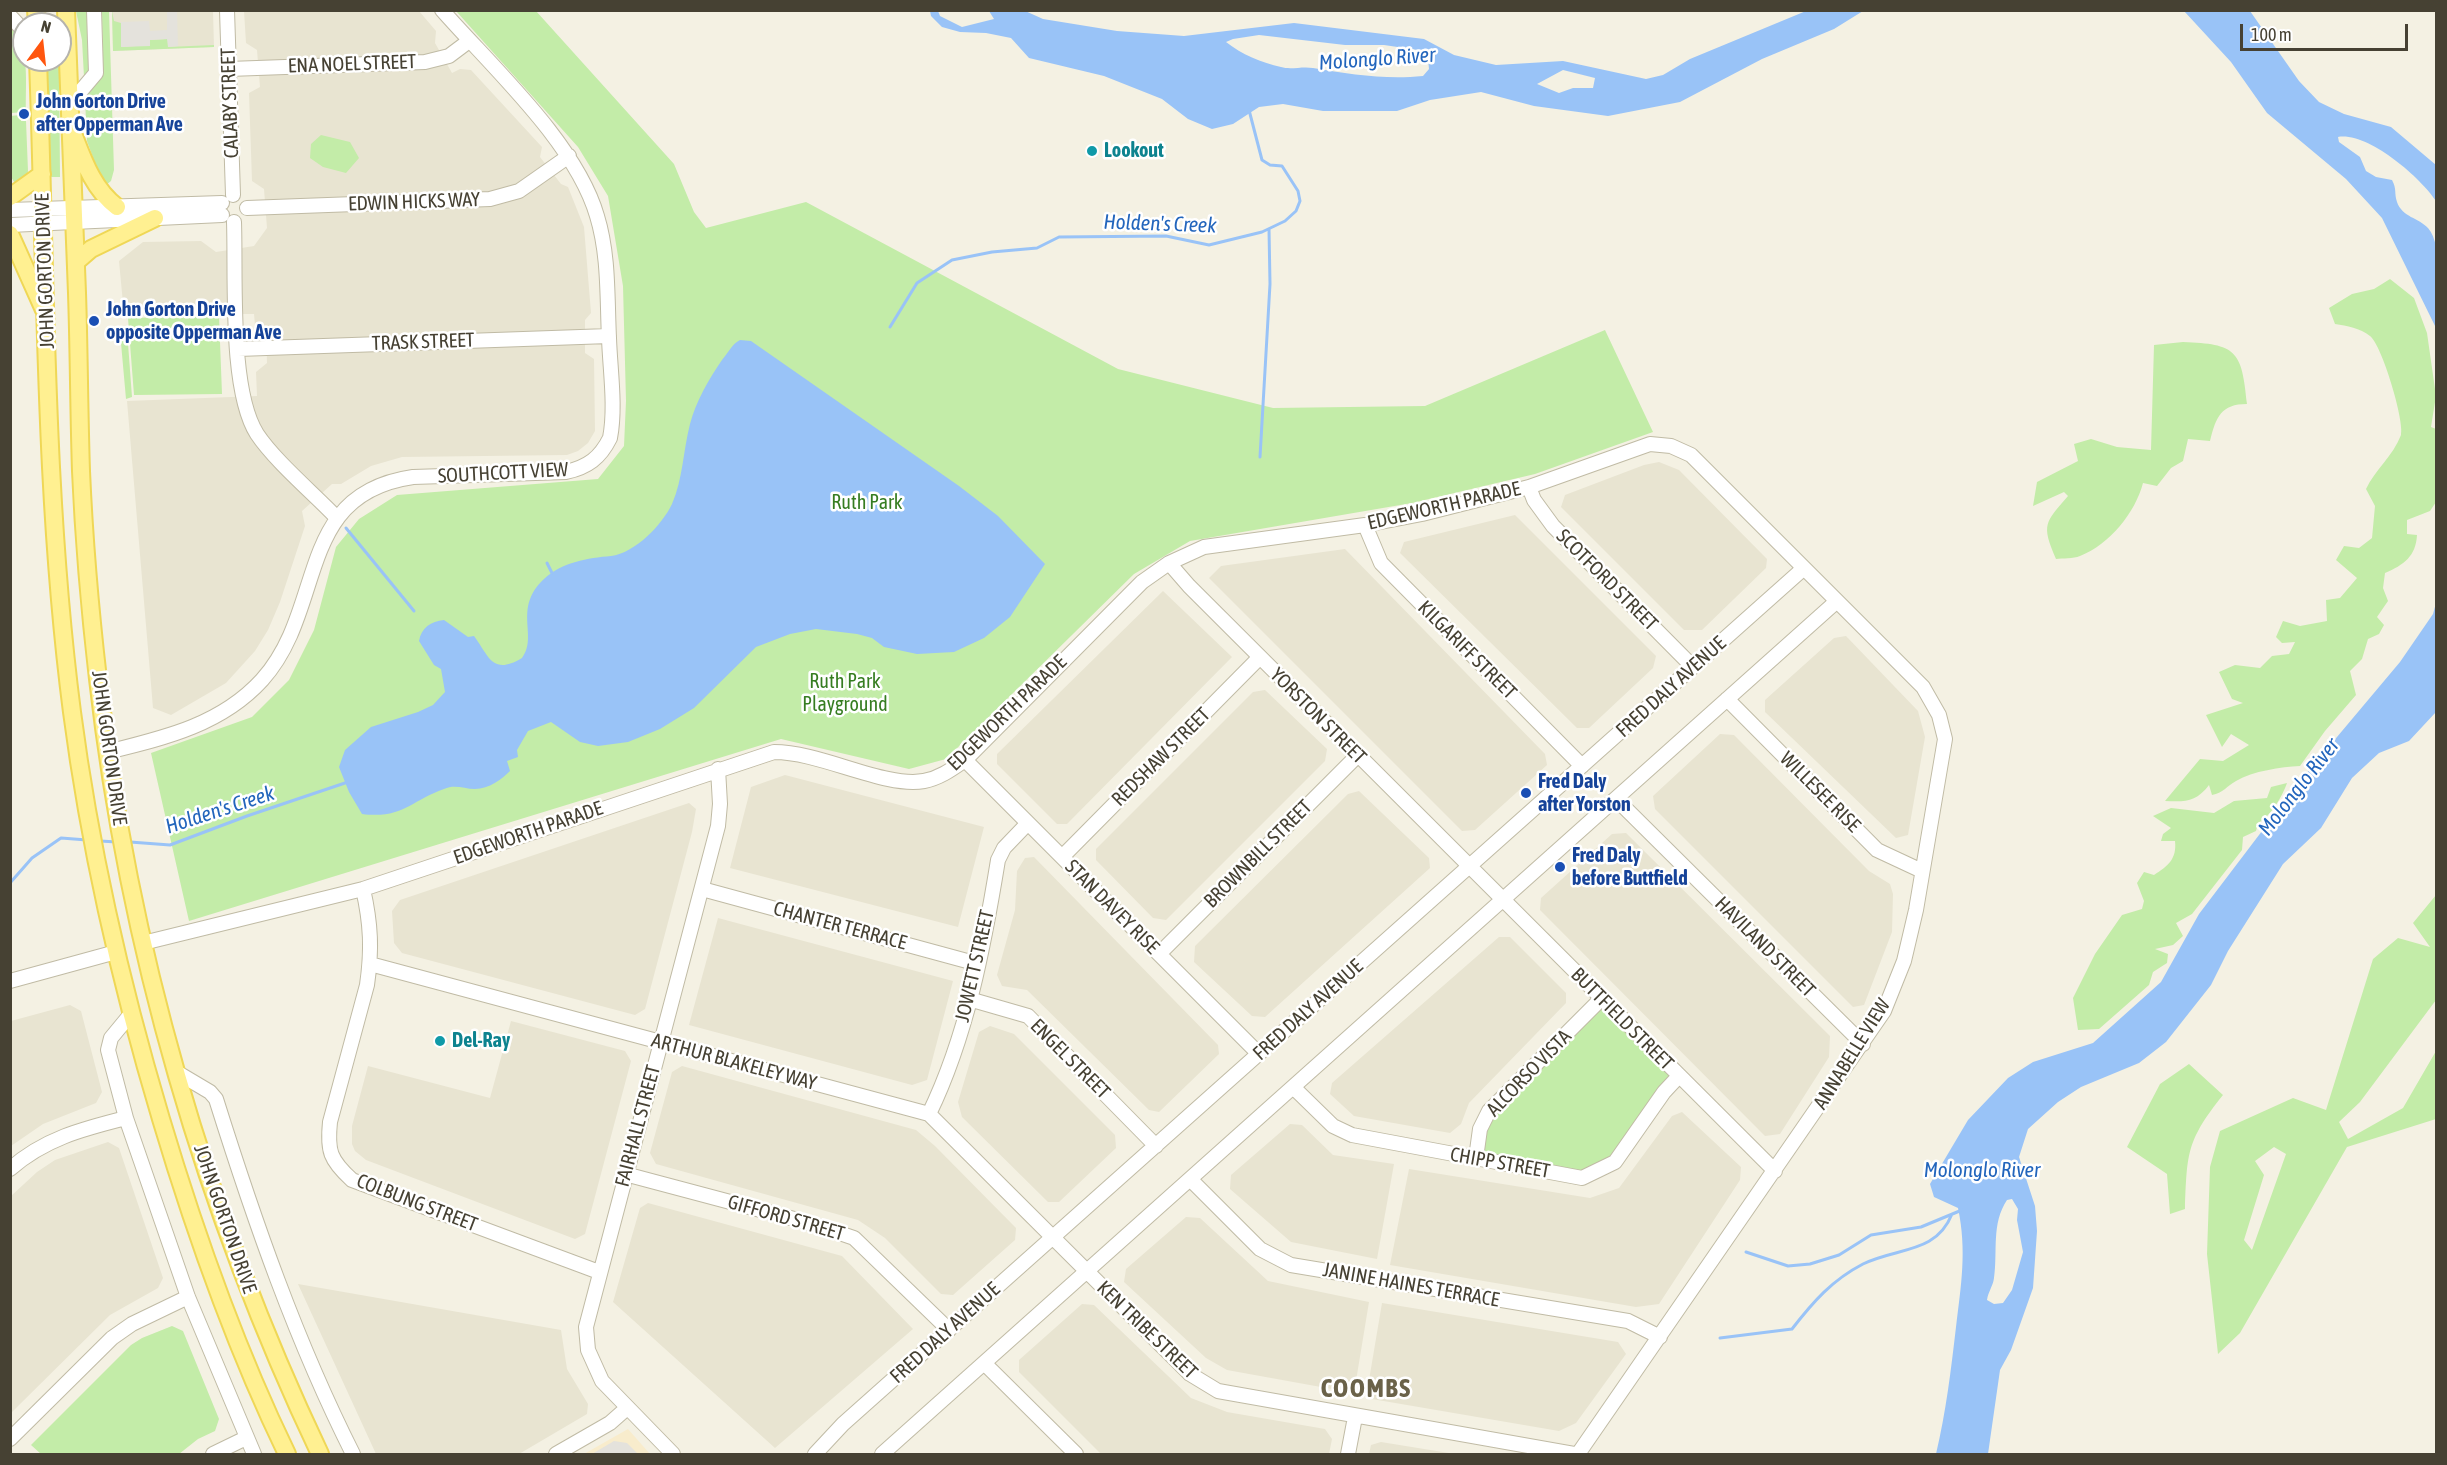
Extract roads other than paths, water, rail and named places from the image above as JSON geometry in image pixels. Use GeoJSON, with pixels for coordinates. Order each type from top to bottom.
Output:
{"type":"FeatureCollection","features":[{"type":"Feature","properties":{"kind":"main road","name":"JOHN GORTON DRIVE"},"geometry":{"type":"LineString","coordinates":[[66,10],[83,506],[89,593],[107,752],[117,812],[143,943],[178,1073],[235,1252],[270,1341],[320,1455]]}},
{"type":"Feature","properties":{"kind":"main road","name":"JOHN GORTON DRIVE"},"geometry":{"type":"LineString","coordinates":[[38,72],[58,573],[72,708],[98,873],[130,1015],[185,1199],[235,1333],[287,1455]]}},
{"type":"Feature","properties":{"kind":"main road"},"geometry":{"type":"LineString","coordinates":[[70,124],[88,170],[105,199],[117,207]]}},
{"type":"Feature","properties":{"kind":"main road"},"geometry":{"type":"LineString","coordinates":[[10,197],[42,174]]}},
{"type":"Feature","properties":{"kind":"main road"},"geometry":{"type":"LineString","coordinates":[[76,261],[100,244],[155,218]]}},
{"type":"Feature","properties":{"kind":"main road"},"geometry":{"type":"LineString","coordinates":[[10,234],[47,317]]}},
{"type":"Feature","properties":{"kind":"street"},"geometry":{"type":"LineString","coordinates":[[69,105],[96,73],[94,10]]}},
{"type":"Feature","properties":{"kind":"street","name":"CALABY STREET"},"geometry":{"type":"LineString","coordinates":[[226,10],[228,209],[243,403],[257,435],[336,517]]}},
{"type":"Feature","properties":{"kind":"street","name":"SOUTHCOTT VIEW"},"geometry":{"type":"LineString","coordinates":[[107,752],[201,725],[228,710],[262,680],[280,656],[293,631],[323,540],[336,517],[360,494],[391,480],[566,472],[581,469],[594,462],[604,451],[611,430],[609,336],[603,240],[588,190],[569,156],[442,10]]}},
{"type":"Feature","properties":{"kind":"street","name":"ENA NOEL STREET"},"geometry":{"type":"LineString","coordinates":[[228,69],[425,62],[449,56],[469,41]]}},
{"type":"Feature","properties":{"kind":"street","name":"EDWIN HICKS WAY"},"geometry":{"type":"LineString","coordinates":[[228,209],[245,216],[247,208],[490,199],[519,191],[569,156]]}},
{"type":"Feature","properties":{"kind":"street"},"geometry":{"type":"LineString","coordinates":[[74,215],[117,207],[228,209]]}},
{"type":"Feature","properties":{"kind":"street"},"geometry":{"type":"LineString","coordinates":[[10,210],[43,216],[155,218],[228,209]]}},
{"type":"Feature","properties":{"kind":"street"},"geometry":{"type":"LineString","coordinates":[[10,225],[43,216]]}},
{"type":"Feature","properties":{"kind":"street","name":"TRASK STREET"},"geometry":{"type":"LineString","coordinates":[[238,349],[609,336]]}},
{"type":"Feature","properties":{"kind":"street","name":"EDGEWORTH PARADE"},"geometry":{"type":"LineString","coordinates":[[143,943],[363,889],[765,754],[788,752],[889,778],[922,782],[944,774],[965,760],[1135,589],[1169,563],[1204,547],[1365,525],[1529,487],[1650,444],[1671,446],[1691,455],[1804,568]]}},
{"type":"Feature","properties":{"kind":"street","name":"SCOTFORD STREET"},"geometry":{"type":"LineString","coordinates":[[1529,487],[1534,500],[1553,525],[1694,667]]}},
{"type":"Feature","properties":{"kind":"street","name":"KILGARIFF STREET"},"geometry":{"type":"LineString","coordinates":[[1365,525],[1381,563],[1582,766]]}},
{"type":"Feature","properties":{"kind":"street","name":"YORSTON STREET"},"geometry":{"type":"LineString","coordinates":[[1169,563],[1182,580],[1470,866]]}},
{"type":"Feature","properties":{"kind":"street","name":"ANNABELLE VIEW"},"geometry":{"type":"LineString","coordinates":[[1578,1455],[1863,1044],[1884,1011],[1904,961],[1916,910],[1945,739],[1939,715],[1923,687],[1804,568]]}},
{"type":"Feature","properties":{"kind":"street","name":"FRED DALY AVENUE"},"geometry":{"type":"LineString","coordinates":[[815,1455],[843,1424],[1804,568]]}},
{"type":"Feature","properties":{"kind":"street"},"geometry":{"type":"LineString","coordinates":[[882,1455],[1837,601]]}},
{"type":"Feature","properties":{"kind":"street","name":"REDSHAW STREET"},"geometry":{"type":"LineString","coordinates":[[1062,857],[1260,657]]}},
{"type":"Feature","properties":{"kind":"street","name":"WILLESEE RISE"},"geometry":{"type":"LineString","coordinates":[[1727,699],[1877,850],[1922,871]]}},
{"type":"Feature","properties":{"kind":"street","name":"BROWNBILL STREET"},"geometry":{"type":"LineString","coordinates":[[1159,954],[1358,755]]}},
{"type":"Feature","properties":{"kind":"street","name":"STAN DAVEY RISE"},"geometry":{"type":"LineString","coordinates":[[965,760],[1259,1054]]}},
{"type":"Feature","properties":{"kind":"street","name":"FAIRHALL STREET"},"geometry":{"type":"LineString","coordinates":[[673,1455],[602,1381],[588,1350],[586,1327],[720,817],[717,769]]}},
{"type":"Feature","properties":{"kind":"street","name":"HAVILAND STREET"},"geometry":{"type":"LineString","coordinates":[[1616,799],[1863,1044]]}},
{"type":"Feature","properties":{"kind":"street","name":"JOWETT STREET"},"geometry":{"type":"LineString","coordinates":[[929,1114],[948,1076],[969,999],[998,860],[1004,848],[1028,824]]}},
{"type":"Feature","properties":{"kind":"street","name":"BUTTFIELD STREET"},"geometry":{"type":"LineString","coordinates":[[1470,866],[1775,1171]]}},
{"type":"Feature","properties":{"kind":"street","name":"COLBUNG STREET"},"geometry":{"type":"LineString","coordinates":[[363,889],[371,925],[370,964],[330,1122],[328,1144],[335,1165],[352,1180],[599,1272]]}},
{"type":"Feature","properties":{"kind":"street","name":"CHANTER TERRACE"},"geometry":{"type":"LineString","coordinates":[[702,889],[978,964]]}},
{"type":"Feature","properties":{"kind":"street"},"geometry":{"type":"LineString","coordinates":[[10,981],[116,952]]}},
{"type":"Feature","properties":{"kind":"street","name":"ARTHUR BLAKELEY WAY"},"geometry":{"type":"LineString","coordinates":[[370,964],[929,1114],[1053,1238]]}},
{"type":"Feature","properties":{"kind":"street","name":"ALCORSO VISTA"},"geometry":{"type":"LineString","coordinates":[[1476,1158],[1480,1129],[1489,1111],[1602,998]]}},
{"type":"Feature","properties":{"kind":"street","name":"ENGEL STREET"},"geometry":{"type":"LineString","coordinates":[[969,999],[1028,1016],[1156,1146]]}},
{"type":"Feature","properties":{"kind":"street"},"geometry":{"type":"LineString","coordinates":[[130,1015],[111,1038],[108,1050],[126,1118],[188,1297],[254,1455]]}},
{"type":"Feature","properties":{"kind":"street"},"geometry":{"type":"LineString","coordinates":[[178,1073],[210,1092],[216,1099],[276,1275],[352,1455]]}},
{"type":"Feature","properties":{"kind":"street","name":"CHIPP STREET"},"geometry":{"type":"LineString","coordinates":[[1293,1087],[1333,1126],[1352,1135],[1582,1178],[1615,1162],[1664,1092],[1679,1076]]}},
{"type":"Feature","properties":{"kind":"street"},"geometry":{"type":"LineString","coordinates":[[10,1169],[39,1146],[82,1130],[126,1118]]}},
{"type":"Feature","properties":{"kind":"street","name":"GIFFORD STREET"},"geometry":{"type":"LineString","coordinates":[[626,1174],[813,1224],[854,1238],[949,1330]]}},
{"type":"Feature","properties":{"kind":"street","name":"JANINE HAINES TERRACE"},"geometry":{"type":"LineString","coordinates":[[1190,1179],[1260,1249],[1291,1265],[1628,1321],[1660,1337]]}},
{"type":"Feature","properties":{"kind":"street","name":"KEN TRIBE STREET"},"geometry":{"type":"LineString","coordinates":[[1053,1238],[1202,1383],[1218,1391],[1574,1455]]}},
{"type":"Feature","properties":{"kind":"street"},"geometry":{"type":"LineString","coordinates":[[10,1439],[112,1338],[132,1324],[188,1297]]}},
{"type":"Feature","properties":{"kind":"street"},"geometry":{"type":"LineString","coordinates":[[984,1363],[1076,1455]]}},
{"type":"Feature","properties":{"kind":"street"},"geometry":{"type":"LineString","coordinates":[[556,1455],[610,1423],[627,1407]]}},
{"type":"Feature","properties":{"kind":"street"},"geometry":{"type":"LineString","coordinates":[[1348,1455],[1355,1417]]}},
{"type":"Feature","properties":{"kind":"street"},"geometry":{"type":"LineString","coordinates":[[213,1455],[246,1438]]}},
{"type":"Feature","properties":{"kind":"water","name":"Molonglo River"},"geometry":{"type":"Polygon","coordinates":[[[1023,10],[1043,19],[1117,31],[1184,36],[1294,23],[1424,39],[1454,55],[1496,65],[1563,61],[1646,79],[1663,75],[1690,59],[1806,11],[1863,11],[1834,29],[1762,59],[1680,102],[1608,116],[1534,106],[1481,92],[1430,100],[1397,111],[1323,111],[1283,104],[1259,107],[1233,124],[1212,129],[1188,119],[1162,99],[1104,76],[1029,58],[1011,38],[986,33],[960,32],[942,27],[931,16],[930,11],[938,11],[940,16],[962,27],[994,19],[989,11],[1023,10]],[[1259,35],[1226,42],[1252,57],[1285,68],[1309,68],[1381,77],[1423,76],[1429,69],[1428,59],[1418,50],[1384,45],[1345,45],[1259,35]],[[1563,70],[1537,84],[1559,93],[1573,88],[1593,88],[1595,78],[1563,70]]]}},
{"type":"Feature","properties":{"kind":"water"},"geometry":{"type":"Polygon","coordinates":[[[2184,11],[2250,11],[2299,81],[2319,102],[2344,114],[2391,127],[2436,165],[2436,201],[2418,180],[2392,158],[2364,142],[2350,137],[2338,137],[2339,142],[2360,157],[2366,171],[2376,177],[2392,180],[2399,207],[2428,228],[2433,236],[2438,261],[2436,328],[2382,218],[2346,179],[2267,113],[2231,62],[2184,11]]]}},
{"type":"Feature","properties":{"kind":"water"},"geometry":{"type":"Polygon","coordinates":[[[740,340],[751,341],[959,486],[998,516],[1045,564],[1010,617],[984,638],[954,652],[917,654],[884,647],[872,638],[857,634],[816,629],[790,634],[756,647],[694,708],[660,729],[628,742],[598,746],[580,742],[551,722],[528,731],[517,750],[518,757],[507,761],[510,771],[490,785],[480,789],[448,788],[397,811],[376,815],[362,814],[349,792],[339,767],[345,750],[371,727],[433,705],[445,692],[441,669],[434,665],[419,641],[424,629],[435,622],[444,620],[468,637],[474,636],[492,661],[498,664],[512,663],[522,658],[527,650],[529,601],[544,579],[567,565],[629,550],[647,537],[662,521],[672,504],[678,485],[690,424],[696,407],[717,367],[732,346],[740,340]]]}},
{"type":"Feature","properties":{"kind":"water","name":"Molonglo River"},"geometry":{"type":"Polygon","coordinates":[[[2436,603],[2436,712],[2409,741],[2379,753],[2352,778],[2321,828],[2283,864],[2228,951],[2211,985],[2166,1042],[2139,1063],[2081,1087],[2058,1102],[2028,1129],[2019,1157],[2035,1206],[2037,1231],[2033,1288],[2011,1350],[2000,1370],[1988,1454],[1936,1454],[1950,1375],[1963,1253],[1958,1208],[1934,1197],[1930,1184],[1968,1120],[2008,1078],[2033,1062],[2093,1043],[2161,982],[2199,914],[2300,781],[2400,662],[2433,614],[2436,603]],[[2012,1199],[2007,1200],[1999,1219],[1994,1278],[1987,1300],[1994,1304],[2003,1303],[2012,1290],[2023,1252],[2017,1220],[2018,1209],[2012,1199]]]}},
{"type":"Feature","properties":{"kind":"waterway","name":"Holden's Creek"},"geometry":{"type":"LineString","coordinates":[[890,327],[917,283],[952,260],[992,252],[1037,248],[1059,237],[1166,236],[1209,245],[1262,232],[1285,221],[1296,211],[1300,201],[1298,191],[1282,166],[1270,165],[1262,160],[1249,110]]}},
{"type":"Feature","properties":{"kind":"waterway"},"geometry":{"type":"LineString","coordinates":[[1260,457],[1270,284],[1269,229]]}},
{"type":"Feature","properties":{"kind":"waterway"},"geometry":{"type":"LineString","coordinates":[[346,528],[414,611]]}},
{"type":"Feature","properties":{"kind":"waterway"},"geometry":{"type":"LineString","coordinates":[[547,563],[552,573]]}},
{"type":"Feature","properties":{"kind":"waterway","name":"Holden's Creek"},"geometry":{"type":"LineString","coordinates":[[130,842],[170,845],[345,783]]}},
{"type":"Feature","properties":{"kind":"waterway","name":"Holden's Creek"},"geometry":{"type":"LineString","coordinates":[[10,883],[32,858],[61,838],[87,840]]}},
{"type":"Feature","properties":{"kind":"waterway","name":"Holden's Creek"},"geometry":{"type":"LineString","coordinates":[[100,841],[117,842]]}},
{"type":"Feature","properties":{"kind":"waterway"},"geometry":{"type":"LineString","coordinates":[[1746,1252],[1788,1266],[1810,1264],[1839,1255],[1871,1235],[1921,1227],[1962,1210]]}},
{"type":"Feature","properties":{"kind":"waterway"},"geometry":{"type":"LineString","coordinates":[[1720,1338],[1792,1329],[1832,1284],[1863,1264],[1926,1243],[1945,1227],[1952,1214]]}},
{"type":"Feature","properties":{"kind":"place","name":"John Gorton Drive after Opperman Ave"},"geometry":{"type":"Point","coordinates":[24,114]}},
{"type":"Feature","properties":{"kind":"place","name":"Lookout"},"geometry":{"type":"Point","coordinates":[1092,151]}},
{"type":"Feature","properties":{"kind":"place","name":"John Gorton Drive opposite Opperman Ave"},"geometry":{"type":"Point","coordinates":[94,321]}},
{"type":"Feature","properties":{"kind":"place","name":"Fred Daly after Yorston"},"geometry":{"type":"Point","coordinates":[1526,793]}},
{"type":"Feature","properties":{"kind":"place","name":"Fred Daly before Buttfield"},"geometry":{"type":"Point","coordinates":[1560,867]}},
{"type":"Feature","properties":{"kind":"place","name":"Del-Ray"},"geometry":{"type":"Point","coordinates":[440,1041]}},
{"type":"Feature","properties":{"kind":"district","name":"COOMBS"},"geometry":{"type":"Point","coordinates":[1366,1389]}},
{"type":"Feature","properties":{"kind":"park label","name":"Ruth Park"},"geometry":{"type":"Point","coordinates":[867,503]}},
{"type":"Feature","properties":{"kind":"park label","name":"Ruth Park Playground"},"geometry":{"type":"Point","coordinates":[845,694]}}]}
